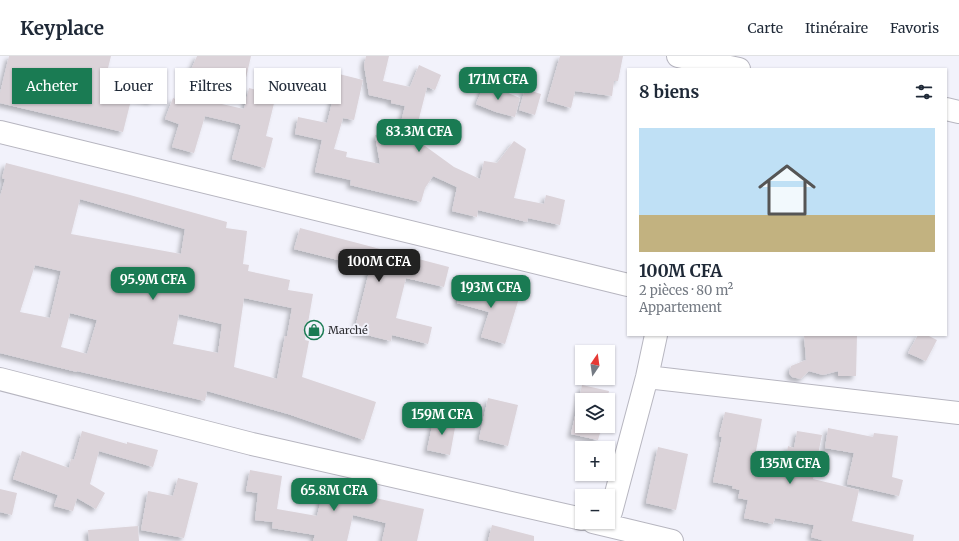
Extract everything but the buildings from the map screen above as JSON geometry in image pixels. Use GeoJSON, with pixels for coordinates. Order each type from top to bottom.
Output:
{"type":"FeatureCollection","features":[{"type":"Feature","properties":{"kind":"street"},"geometry":{"type":"LineString","coordinates":[[678,56],[734,68]]}},
{"type":"Feature","properties":{"kind":"street"},"geometry":{"type":"LineString","coordinates":[[947,109],[959,112]]}},
{"type":"Feature","properties":{"kind":"street"},"geometry":{"type":"LineString","coordinates":[[0,132],[627,285]]}},
{"type":"Feature","properties":{"kind":"street"},"geometry":{"type":"LineString","coordinates":[[615,497],[647,378],[656,336]]}},
{"type":"Feature","properties":{"kind":"street"},"geometry":{"type":"LineString","coordinates":[[647,378],[959,413]]}},
{"type":"Feature","properties":{"kind":"street"},"geometry":{"type":"LineString","coordinates":[[0,380],[252,444],[575,519]]}},
{"type":"Feature","properties":{"kind":"street"},"geometry":{"type":"LineString","coordinates":[[615,528],[672,541]]}},
{"type":"Feature","properties":{"kind":"place","name":"Marché"},"geometry":{"type":"Point","coordinates":[314,330]}}]}
